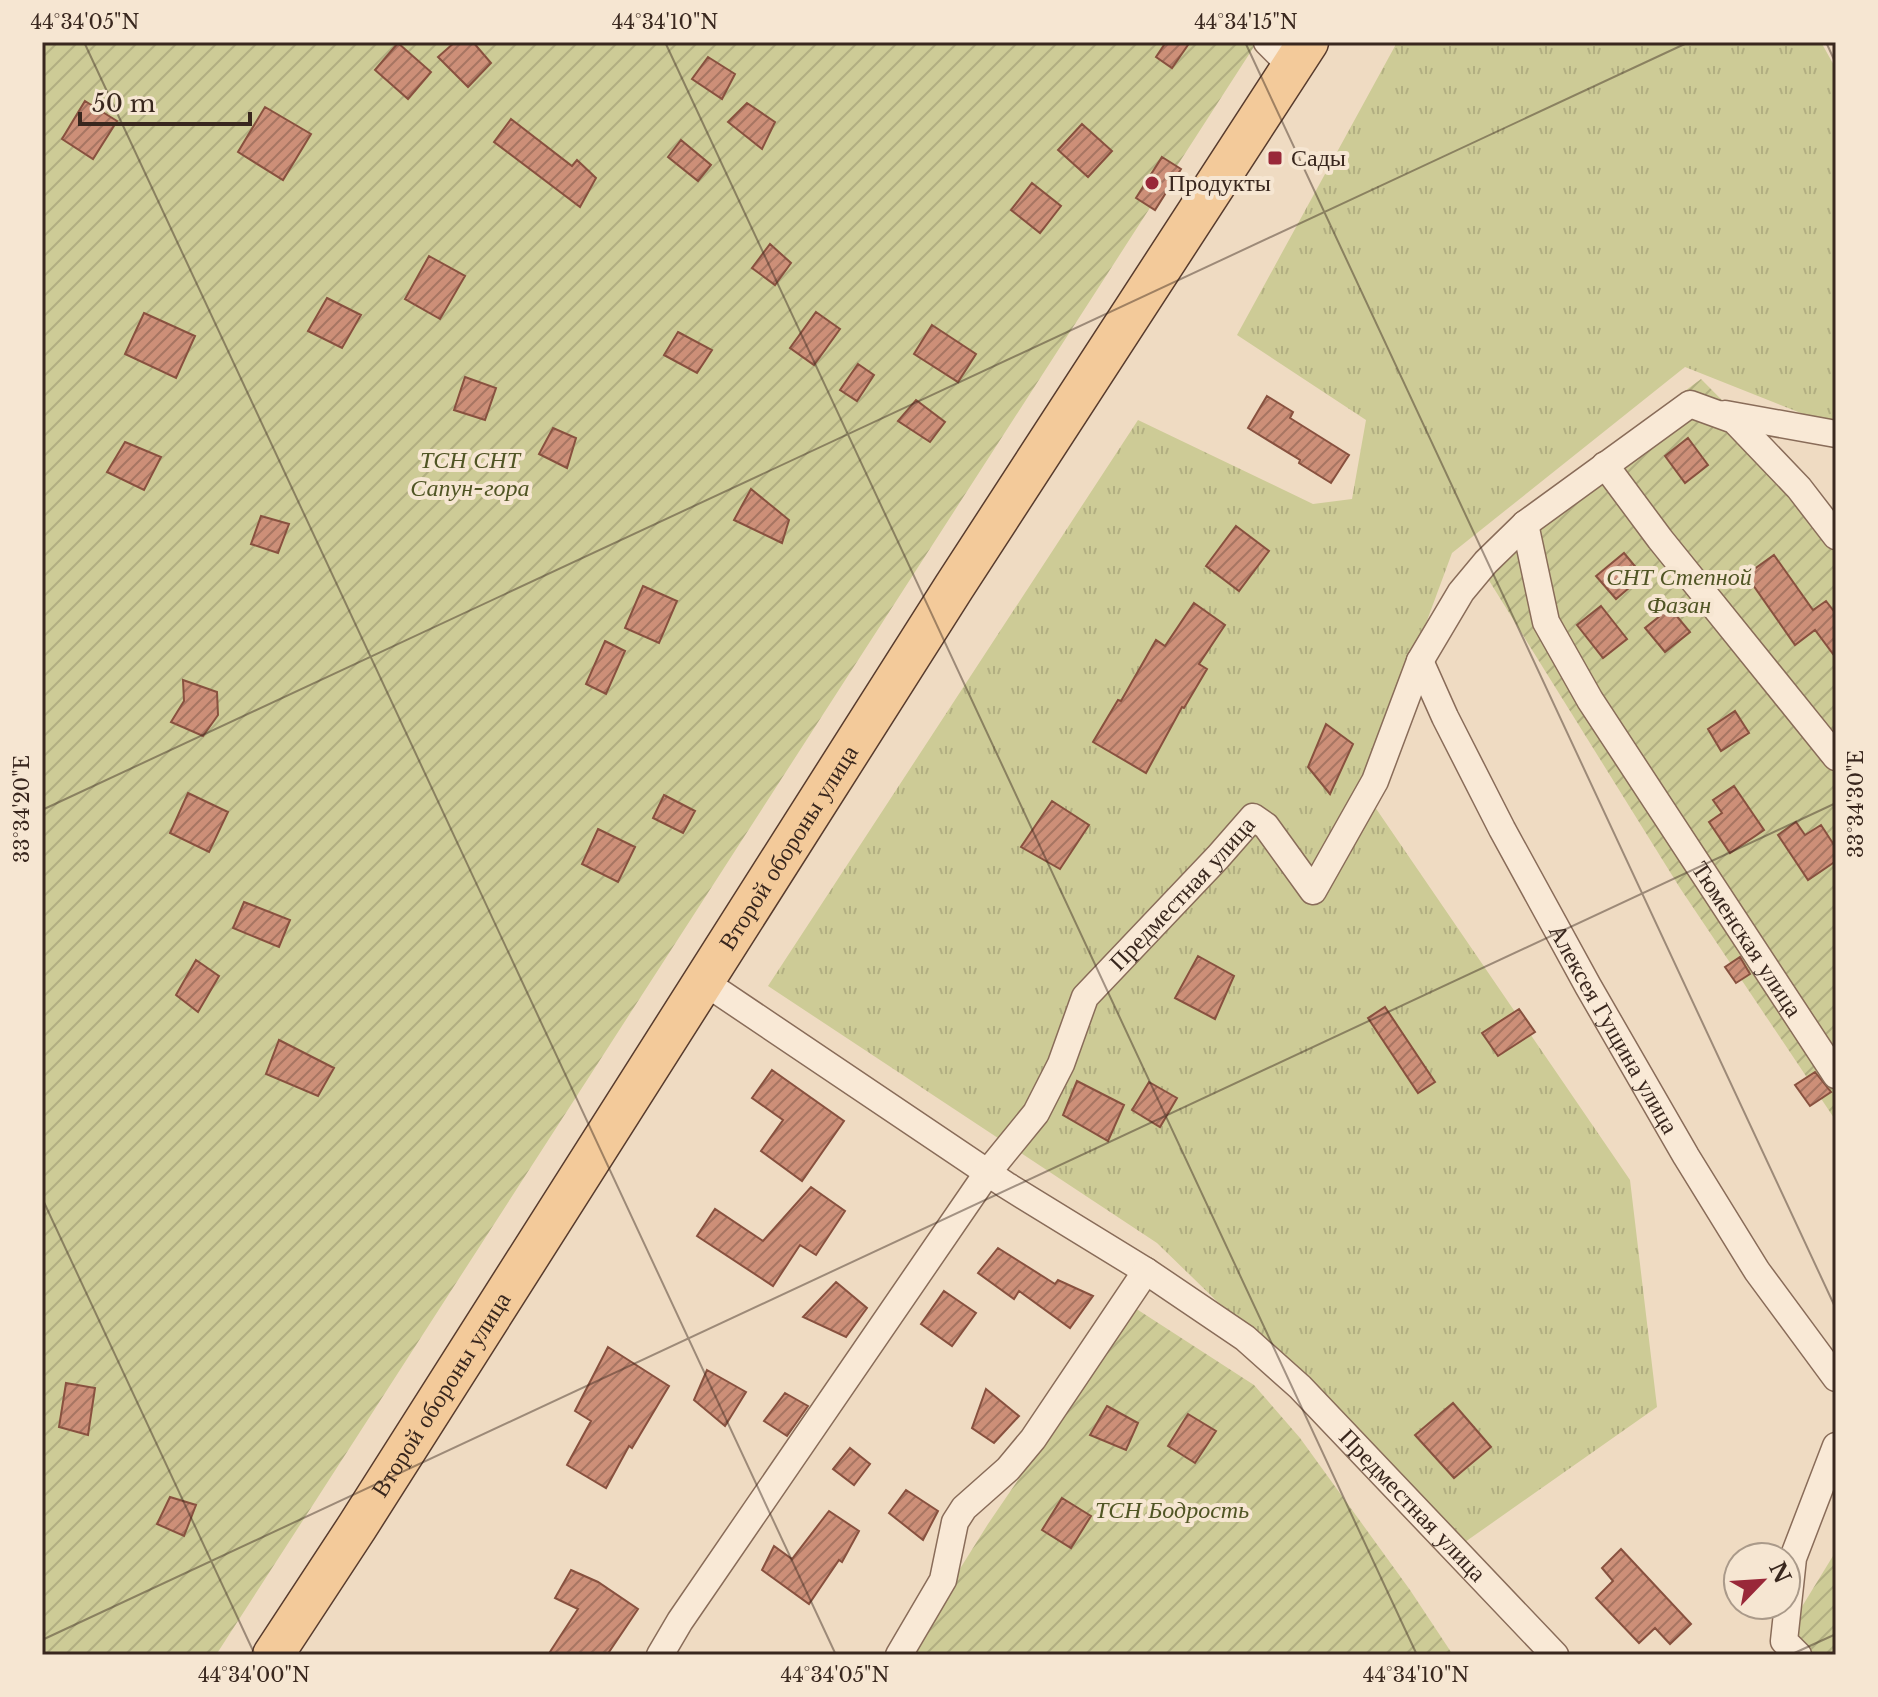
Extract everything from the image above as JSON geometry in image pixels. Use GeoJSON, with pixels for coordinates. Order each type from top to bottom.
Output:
{"type":"FeatureCollection","features":[{"type":"Feature","properties":{"kind":"main road","name":"Второй обороны улица"},"geometry":{"type":"LineString","coordinates":[[273,1655],[954,587],[1289,50]]}},
{"type":"Feature","properties":{"kind":"street","name":"Предместная улица"},"geometry":{"type":"LineString","coordinates":[[988,1172],[1036,1113],[1061,1064],[1085,997],[1253,817],[1266,826],[1313,891],[1375,781],[1420,661],[1461,592],[1486,562],[1525,524],[1690,404],[1713,412]]}},
{"type":"Feature","properties":{"kind":"street"},"geometry":{"type":"LineString","coordinates":[[1713,412],[1836,434]]}},
{"type":"Feature","properties":{"kind":"street"},"geometry":{"type":"LineString","coordinates":[[1713,412],[1734,420],[1799,488],[1836,536]]}},
{"type":"Feature","properties":{"kind":"street"},"geometry":{"type":"LineString","coordinates":[[1605,465],[1660,539],[1836,757]]}},
{"type":"Feature","properties":{"kind":"street","name":"Тюменская улица"},"geometry":{"type":"LineString","coordinates":[[1525,524],[1546,622],[1590,700],[1836,1075]]}},
{"type":"Feature","properties":{"kind":"street","name":"Алексея Гущина улица"},"geometry":{"type":"LineString","coordinates":[[1420,661],[1502,829],[1679,1143],[1757,1271],[1836,1378]]}},
{"type":"Feature","properties":{"kind":"street","name":"Предместная улица"},"geometry":{"type":"LineString","coordinates":[[703,981],[988,1172],[1146,1271],[1245,1338],[1300,1387],[1555,1655]]}},
{"type":"Feature","properties":{"kind":"street"},"geometry":{"type":"LineString","coordinates":[[660,1655],[680,1621],[988,1172]]}},
{"type":"Feature","properties":{"kind":"street"},"geometry":{"type":"LineString","coordinates":[[899,1655],[943,1580],[955,1522],[964,1508],[1008,1469],[1033,1439],[1146,1271]]}},
{"type":"Feature","properties":{"kind":"street"},"geometry":{"type":"LineString","coordinates":[[1791,1648],[1793,1558],[1836,1446]]}},
{"type":"Feature","properties":{"kind":"green space","name":"ТСН СНТ Сапун-гора"},"geometry":{"type":"Polygon","coordinates":[[[42,42],[1257,42],[216,1655],[42,1655],[42,42]]]}},
{"type":"Feature","properties":{"kind":"green space"},"geometry":{"type":"Polygon","coordinates":[[[1395,42],[1821,42],[1836,69],[1836,427],[1685,367],[1452,553],[1364,791],[1630,1180],[1657,1407],[1465,1542],[1157,1243],[768,986],[1138,420],[1313,504],[1352,499],[1366,420],[1237,335],[1395,42]]]}},
{"type":"Feature","properties":{"kind":"green space","name":"СНТ Степной Фазан"},"geometry":{"type":"Polygon","coordinates":[[[1701,379],[1836,519],[1836,1121],[1680,888],[1475,558],[1505,525],[1701,379]]]}},
{"type":"Feature","properties":{"kind":"green space","name":"ТСН Бодрость"},"geometry":{"type":"Polygon","coordinates":[[[1135,1308],[1254,1385],[1300,1438],[1453,1655],[906,1655],[988,1524],[1135,1308]]]}},
{"type":"Feature","properties":{"kind":"green space"},"geometry":{"type":"Polygon","coordinates":[[[1836,1551],[1836,1655],[1800,1655],[1784,1636],[1793,1621],[1802,1621],[1802,1607],[1836,1551]]]}},
{"type":"Feature","properties":{"kind":"building"},"geometry":{"type":"Polygon","coordinates":[[[455,42],[473,42],[491,63],[468,87],[438,57],[455,42]]]}},
{"type":"Feature","properties":{"kind":"building"},"geometry":{"type":"Polygon","coordinates":[[[1166,42],[1190,42],[1172,68],[1156,57],[1166,42]]]}},
{"type":"Feature","properties":{"kind":"building"},"geometry":{"type":"Polygon","coordinates":[[[398,43],[431,72],[408,99],[375,70],[398,43]]]}},
{"type":"Feature","properties":{"kind":"building"},"geometry":{"type":"Polygon","coordinates":[[[708,57],[735,74],[722,99],[692,79],[708,57]]]}},
{"type":"Feature","properties":{"kind":"building"},"geometry":{"type":"Polygon","coordinates":[[[85,101],[117,121],[93,159],[62,139],[85,101]]]}},
{"type":"Feature","properties":{"kind":"building"},"geometry":{"type":"Polygon","coordinates":[[[747,103],[775,122],[762,149],[728,122],[747,103]]]}},
{"type":"Feature","properties":{"kind":"building"},"geometry":{"type":"Polygon","coordinates":[[[265,107],[311,134],[283,180],[238,152],[265,107]]]}},
{"type":"Feature","properties":{"kind":"building"},"geometry":{"type":"Polygon","coordinates":[[[511,119],[572,166],[577,160],[596,178],[580,207],[494,142],[511,119]]]}},
{"type":"Feature","properties":{"kind":"building"},"geometry":{"type":"Polygon","coordinates":[[[1082,124],[1112,151],[1088,177],[1058,150],[1082,124]]]}},
{"type":"Feature","properties":{"kind":"building"},"geometry":{"type":"Polygon","coordinates":[[[681,140],[711,165],[698,181],[668,157],[681,140]]]}},
{"type":"Feature","properties":{"kind":"building"},"geometry":{"type":"Polygon","coordinates":[[[1162,157],[1181,169],[1155,210],[1136,198],[1162,157]]]}},
{"type":"Feature","properties":{"kind":"building"},"geometry":{"type":"Polygon","coordinates":[[[1032,183],[1061,206],[1040,233],[1011,210],[1032,183]]]}},
{"type":"Feature","properties":{"kind":"building"},"geometry":{"type":"Polygon","coordinates":[[[770,244],[791,263],[775,285],[752,268],[770,244]]]}},
{"type":"Feature","properties":{"kind":"building"},"geometry":{"type":"Polygon","coordinates":[[[429,256],[465,276],[440,319],[405,299],[429,256]]]}},
{"type":"Feature","properties":{"kind":"building"},"geometry":{"type":"Polygon","coordinates":[[[327,298],[361,315],[342,348],[308,331],[327,298]]]}},
{"type":"Feature","properties":{"kind":"building"},"geometry":{"type":"Polygon","coordinates":[[[816,312],[840,329],[814,365],[790,348],[816,312]]]}},
{"type":"Feature","properties":{"kind":"building"},"geometry":{"type":"Polygon","coordinates":[[[144,313],[195,336],[176,378],[125,354],[144,313]]]}},
{"type":"Feature","properties":{"kind":"building"},"geometry":{"type":"Polygon","coordinates":[[[932,325],[976,354],[958,382],[914,354],[932,325]]]}},
{"type":"Feature","properties":{"kind":"building"},"geometry":{"type":"Polygon","coordinates":[[[678,332],[712,350],[697,373],[664,355],[678,332]]]}},
{"type":"Feature","properties":{"kind":"building"},"geometry":{"type":"Polygon","coordinates":[[[858,364],[874,375],[857,401],[840,390],[858,364]]]}},
{"type":"Feature","properties":{"kind":"building"},"geometry":{"type":"Polygon","coordinates":[[[465,377],[496,388],[485,420],[454,410],[465,377]]]}},
{"type":"Feature","properties":{"kind":"building"},"geometry":{"type":"Polygon","coordinates":[[[1267,396],[1293,412],[1290,418],[1349,455],[1331,483],[1248,428],[1267,396]]]}},
{"type":"Feature","properties":{"kind":"building"},"geometry":{"type":"Polygon","coordinates":[[[916,400],[945,422],[930,442],[898,421],[916,400]]]}},
{"type":"Feature","properties":{"kind":"building"},"geometry":{"type":"Polygon","coordinates":[[[553,428],[576,438],[567,468],[539,454],[553,428]]]}},
{"type":"Feature","properties":{"kind":"building"},"geometry":{"type":"Polygon","coordinates":[[[1688,438],[1708,465],[1685,483],[1665,456],[1688,438]]]}},
{"type":"Feature","properties":{"kind":"building"},"geometry":{"type":"Polygon","coordinates":[[[125,442],[161,457],[144,490],[107,472],[125,442]]]}},
{"type":"Feature","properties":{"kind":"building"},"geometry":{"type":"Polygon","coordinates":[[[751,489],[789,520],[782,543],[734,520],[751,489]]]}},
{"type":"Feature","properties":{"kind":"building"},"geometry":{"type":"Polygon","coordinates":[[[261,516],[289,524],[278,553],[251,544],[261,516]]]}},
{"type":"Feature","properties":{"kind":"building"},"geometry":{"type":"Polygon","coordinates":[[[1236,526],[1269,551],[1239,591],[1206,566],[1236,526]]]}},
{"type":"Feature","properties":{"kind":"building"},"geometry":{"type":"Polygon","coordinates":[[[1624,553],[1643,576],[1616,599],[1596,576],[1624,553]]]}},
{"type":"Feature","properties":{"kind":"building"},"geometry":{"type":"Polygon","coordinates":[[[1774,555],[1813,610],[1826,601],[1836,614],[1836,658],[1815,630],[1795,645],[1746,575],[1774,555]]]}},
{"type":"Feature","properties":{"kind":"building"},"geometry":{"type":"Polygon","coordinates":[[[643,586],[677,601],[659,643],[625,628],[643,586]]]}},
{"type":"Feature","properties":{"kind":"building"},"geometry":{"type":"Polygon","coordinates":[[[1194,603],[1225,625],[1199,664],[1207,669],[1146,773],[1093,742],[1156,640],[1165,646],[1194,603]]]}},
{"type":"Feature","properties":{"kind":"building"},"geometry":{"type":"Polygon","coordinates":[[[1601,606],[1627,639],[1603,658],[1577,625],[1601,606]]]}},
{"type":"Feature","properties":{"kind":"building"},"geometry":{"type":"Polygon","coordinates":[[[1670,608],[1690,632],[1665,652],[1645,628],[1670,608]]]}},
{"type":"Feature","properties":{"kind":"building"},"geometry":{"type":"Polygon","coordinates":[[[605,641],[625,651],[606,694],[586,684],[605,641]]]}},
{"type":"Feature","properties":{"kind":"building"},"geometry":{"type":"Polygon","coordinates":[[[183,680],[217,692],[218,715],[203,736],[171,722],[184,701],[183,680]]]}},
{"type":"Feature","properties":{"kind":"building"},"geometry":{"type":"Polygon","coordinates":[[[1735,711],[1749,733],[1721,751],[1708,729],[1735,711]]]}},
{"type":"Feature","properties":{"kind":"building"},"geometry":{"type":"Polygon","coordinates":[[[1326,724],[1353,744],[1330,794],[1308,767],[1326,724]]]}},
{"type":"Feature","properties":{"kind":"building"},"geometry":{"type":"Polygon","coordinates":[[[1734,786],[1764,830],[1730,853],[1709,822],[1722,813],[1713,800],[1734,786]]]}},
{"type":"Feature","properties":{"kind":"building"},"geometry":{"type":"Polygon","coordinates":[[[188,793],[228,812],[209,852],[170,833],[188,793]]]}},
{"type":"Feature","properties":{"kind":"building"},"geometry":{"type":"Polygon","coordinates":[[[664,795],[695,811],[683,833],[653,818],[664,795]]]}},
{"type":"Feature","properties":{"kind":"building"},"geometry":{"type":"Polygon","coordinates":[[[1052,801],[1089,825],[1060,869],[1021,847],[1052,801]]]}},
{"type":"Feature","properties":{"kind":"building"},"geometry":{"type":"Polygon","coordinates":[[[1796,822],[1805,835],[1821,825],[1836,848],[1836,861],[1808,880],[1778,835],[1796,822]]]}},
{"type":"Feature","properties":{"kind":"building"},"geometry":{"type":"Polygon","coordinates":[[[598,829],[635,847],[618,882],[582,864],[598,829]]]}},
{"type":"Feature","properties":{"kind":"building"},"geometry":{"type":"Polygon","coordinates":[[[244,902],[290,920],[279,947],[233,928],[244,902]]]}},
{"type":"Feature","properties":{"kind":"building"},"geometry":{"type":"Polygon","coordinates":[[[1198,956],[1234,976],[1215,1019],[1175,998],[1198,956]]]}},
{"type":"Feature","properties":{"kind":"building"},"geometry":{"type":"Polygon","coordinates":[[[1740,957],[1750,974],[1736,983],[1725,967],[1740,957]]]}},
{"type":"Feature","properties":{"kind":"building"},"geometry":{"type":"Polygon","coordinates":[[[196,960],[219,976],[198,1012],[176,995],[196,960]]]}},
{"type":"Feature","properties":{"kind":"building"},"geometry":{"type":"Polygon","coordinates":[[[1385,1007],[1435,1082],[1418,1093],[1368,1018],[1385,1007]]]}},
{"type":"Feature","properties":{"kind":"building"},"geometry":{"type":"Polygon","coordinates":[[[1519,1009],[1535,1032],[1498,1056],[1482,1033],[1519,1009]]]}},
{"type":"Feature","properties":{"kind":"building"},"geometry":{"type":"Polygon","coordinates":[[[279,1040],[334,1068],[318,1096],[266,1074],[279,1040]]]}},
{"type":"Feature","properties":{"kind":"building"},"geometry":{"type":"Polygon","coordinates":[[[772,1070],[844,1121],[802,1181],[761,1151],[783,1120],[752,1098],[772,1070]]]}},
{"type":"Feature","properties":{"kind":"building"},"geometry":{"type":"Polygon","coordinates":[[[1815,1072],[1831,1092],[1810,1106],[1795,1085],[1815,1072]]]}},
{"type":"Feature","properties":{"kind":"building"},"geometry":{"type":"Polygon","coordinates":[[[1077,1081],[1124,1105],[1108,1141],[1063,1115],[1077,1081]]]}},
{"type":"Feature","properties":{"kind":"building"},"geometry":{"type":"Polygon","coordinates":[[[1149,1082],[1177,1098],[1160,1127],[1132,1110],[1149,1082]]]}},
{"type":"Feature","properties":{"kind":"building"},"geometry":{"type":"Polygon","coordinates":[[[811,1187],[845,1211],[816,1255],[800,1245],[773,1286],[697,1236],[715,1209],[763,1241],[811,1187]]]}},
{"type":"Feature","properties":{"kind":"building"},"geometry":{"type":"Polygon","coordinates":[[[998,1248],[1055,1284],[1058,1280],[1093,1296],[1070,1328],[1019,1291],[1014,1299],[978,1273],[998,1248]]]}},
{"type":"Feature","properties":{"kind":"building"},"geometry":{"type":"Polygon","coordinates":[[[836,1282],[867,1308],[846,1337],[803,1317],[836,1282]]]}},
{"type":"Feature","properties":{"kind":"building"},"geometry":{"type":"Polygon","coordinates":[[[944,1291],[976,1313],[952,1346],[921,1324],[944,1291]]]}},
{"type":"Feature","properties":{"kind":"building"},"geometry":{"type":"Polygon","coordinates":[[[608,1347],[669,1386],[632,1448],[629,1446],[606,1488],[567,1465],[591,1421],[575,1411],[608,1347]]]}},
{"type":"Feature","properties":{"kind":"building"},"geometry":{"type":"Polygon","coordinates":[[[707,1370],[746,1392],[725,1426],[694,1400],[707,1370]]]}},
{"type":"Feature","properties":{"kind":"building"},"geometry":{"type":"Polygon","coordinates":[[[66,1383],[95,1388],[88,1435],[59,1427],[66,1383]]]}},
{"type":"Feature","properties":{"kind":"building"},"geometry":{"type":"Polygon","coordinates":[[[986,1389],[1019,1416],[994,1443],[972,1428],[986,1389]]]}},
{"type":"Feature","properties":{"kind":"building"},"geometry":{"type":"Polygon","coordinates":[[[785,1393],[808,1406],[787,1436],[764,1421],[785,1393]]]}},
{"type":"Feature","properties":{"kind":"building"},"geometry":{"type":"Polygon","coordinates":[[[1453,1403],[1491,1447],[1454,1478],[1415,1435],[1453,1403]]]}},
{"type":"Feature","properties":{"kind":"building"},"geometry":{"type":"Polygon","coordinates":[[[1107,1406],[1138,1423],[1126,1450],[1090,1435],[1107,1406]]]}},
{"type":"Feature","properties":{"kind":"building"},"geometry":{"type":"Polygon","coordinates":[[[1188,1414],[1216,1431],[1195,1463],[1168,1446],[1188,1414]]]}},
{"type":"Feature","properties":{"kind":"building"},"geometry":{"type":"Polygon","coordinates":[[[850,1448],[870,1464],[854,1485],[833,1469],[850,1448]]]}},
{"type":"Feature","properties":{"kind":"building"},"geometry":{"type":"Polygon","coordinates":[[[906,1490],[938,1511],[923,1540],[889,1513],[906,1490]]]}},
{"type":"Feature","properties":{"kind":"building"},"geometry":{"type":"Polygon","coordinates":[[[170,1497],[196,1505],[184,1536],[157,1524],[170,1497]]]}},
{"type":"Feature","properties":{"kind":"building"},"geometry":{"type":"Polygon","coordinates":[[[1062,1498],[1091,1516],[1071,1548],[1042,1530],[1062,1498]]]}},
{"type":"Feature","properties":{"kind":"building"},"geometry":{"type":"Polygon","coordinates":[[[829,1511],[859,1531],[842,1562],[839,1560],[809,1604],[762,1570],[774,1546],[792,1559],[829,1511]]]}},
{"type":"Feature","properties":{"kind":"building"},"geometry":{"type":"Polygon","coordinates":[[[1621,1549],[1691,1624],[1670,1644],[1655,1628],[1639,1643],[1596,1598],[1613,1581],[1602,1568],[1621,1549]]]}},
{"type":"Feature","properties":{"kind":"building"},"geometry":{"type":"Polygon","coordinates":[[[571,1570],[598,1582],[638,1609],[607,1655],[548,1655],[578,1609],[555,1598],[571,1570]]]}},
{"type":"Feature","properties":{"kind":"place","name":"Сады"},"geometry":{"type":"Point","coordinates":[1275,158]}},
{"type":"Feature","properties":{"kind":"place","name":"Продукты"},"geometry":{"type":"Point","coordinates":[1152,183]}}]}
